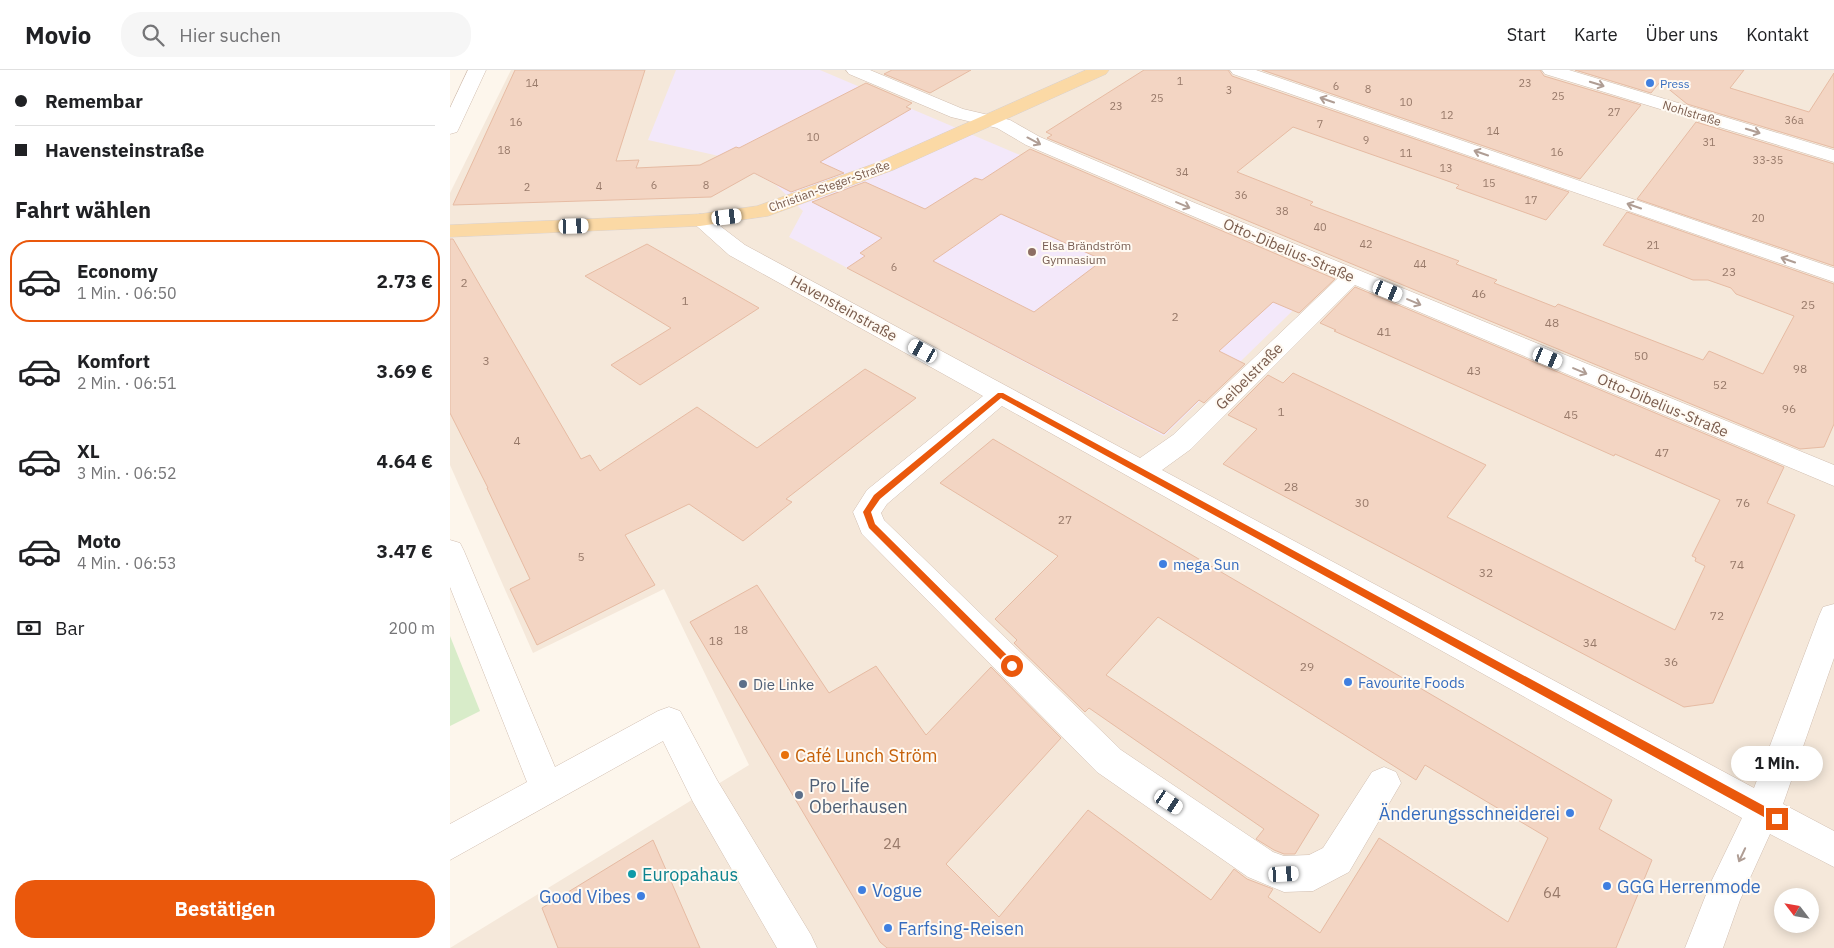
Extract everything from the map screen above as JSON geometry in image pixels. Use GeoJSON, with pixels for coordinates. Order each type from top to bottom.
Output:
{"type":"FeatureCollection","features":[{"type":"Feature","properties":{"kind":"main road","name":"Christian-Steger-Straße"},"geometry":{"type":"LineString","coordinates":[[450,231],[700,220],[741,216],[776,208],[886,166],[990,121],[1100,70]]}},
{"type":"Feature","properties":{"kind":"street"},"geometry":{"type":"LineString","coordinates":[[450,128],[477,70]]}},
{"type":"Feature","properties":{"kind":"street","name":"Otto-Dibelius-Straße"},"geometry":{"type":"LineString","coordinates":[[855,70],[957,113],[1003,124],[1033,141],[1834,476]]}},
{"type":"Feature","properties":{"kind":"street"},"geometry":{"type":"LineString","coordinates":[[1239,70],[1834,276]]}},
{"type":"Feature","properties":{"kind":"street","name":"Nohlstraße"},"geometry":{"type":"LineString","coordinates":[[1550,70],[1834,156]]}},
{"type":"Feature","properties":{"kind":"street","name":"Havensteinstraße"},"geometry":{"type":"LineString","coordinates":[[700,220],[737,250],[1834,850]]}},
{"type":"Feature","properties":{"kind":"street","name":"Geibelstraße"},"geometry":{"type":"LineString","coordinates":[[1142,470],[1182,442],[1352,276]]}},
{"type":"Feature","properties":{"kind":"street"},"geometry":{"type":"LineString","coordinates":[[1000,395],[877,497],[867,512],[872,526],[1109,761],[1260,865],[1284,874],[1314,872],[1336,860],[1384,784]]}},
{"type":"Feature","properties":{"kind":"street"},"geometry":{"type":"LineString","coordinates":[[450,550],[547,789]]}},
{"type":"Feature","properties":{"kind":"street"},"geometry":{"type":"LineString","coordinates":[[1704,948],[1724,895],[1763,811],[1834,616]]}},
{"type":"Feature","properties":{"kind":"street"},"geometry":{"type":"LineString","coordinates":[[450,843],[669,721],[705,791],[798,948]]}},
{"type":"Feature","properties":{"kind":"shaded area"},"geometry":{"type":"Polygon","coordinates":[[[511,70],[1834,70],[1834,948],[450,948],[749,765],[664,589],[533,653],[450,465],[450,193],[511,70]]]}},
{"type":"Feature","properties":{"kind":"shaded area","name":"Elsa Brändström Gymnasium"},"geometry":{"type":"Polygon","coordinates":[[[676,70],[820,70],[1321,283],[1164,436],[789,237],[803,211],[775,184],[719,156],[648,140],[676,70]]]}},
{"type":"Feature","properties":{"kind":"green space"},"geometry":{"type":"Polygon","coordinates":[[[450,636],[480,711],[450,726],[450,636]]]}},
{"type":"Feature","properties":{"kind":"building"},"geometry":{"type":"Polygon","coordinates":[[[515,70],[645,70],[616,161],[639,160],[636,168],[700,165],[736,147],[739,148],[866,83],[912,103],[906,107],[911,109],[820,162],[844,173],[791,192],[754,173],[711,197],[453,205],[515,70]]]}},
{"type":"Feature","properties":{"kind":"building"},"geometry":{"type":"Polygon","coordinates":[[[892,70],[971,70],[930,93],[884,74],[892,70]]]}},
{"type":"Feature","properties":{"kind":"building"},"geometry":{"type":"Polygon","coordinates":[[[1144,70],[1228,70],[1232,76],[1569,192],[1546,220],[1456,188],[1459,185],[1293,127],[1237,172],[1313,202],[1310,205],[1459,261],[1456,264],[1497,280],[1494,283],[1555,307],[1558,304],[1703,360],[1709,351],[1763,374],[1794,316],[1736,294],[1731,288],[1708,280],[1693,280],[1603,245],[1627,212],[1834,284],[1834,424],[1824,447],[1800,449],[1047,138],[1052,135],[1046,132],[1144,70]]]}},
{"type":"Feature","properties":{"kind":"building"},"geometry":{"type":"Polygon","coordinates":[[[1262,70],[1540,70],[1544,76],[1641,105],[1580,179],[1262,70]]]}},
{"type":"Feature","properties":{"kind":"building"},"geometry":{"type":"Polygon","coordinates":[[[1575,70],[1744,70],[1730,88],[1809,112],[1834,73],[1834,148],[1687,104],[1660,82],[1651,93],[1575,70]]]}},
{"type":"Feature","properties":{"kind":"building"},"geometry":{"type":"Polygon","coordinates":[[[1696,122],[1834,164],[1834,266],[1637,199],[1696,122]]]}},
{"type":"Feature","properties":{"kind":"building"},"geometry":{"type":"Polygon","coordinates":[[[1030,149],[1335,279],[1299,313],[1273,302],[1219,351],[1245,364],[1204,403],[1199,400],[1164,434],[847,268],[865,256],[860,253],[882,238],[812,202],[865,182],[925,209],[975,178],[982,180],[1030,149]],[[1001,214],[933,261],[1034,312],[1103,260],[1001,214]]]}},
{"type":"Feature","properties":{"kind":"building"},"geometry":{"type":"Polygon","coordinates":[[[450,239],[453,239],[581,459],[590,455],[600,471],[697,407],[757,448],[865,369],[916,398],[786,499],[792,502],[743,541],[689,504],[625,535],[655,585],[537,645],[510,589],[530,579],[488,488],[450,413],[450,239]]]}},
{"type":"Feature","properties":{"kind":"building"},"geometry":{"type":"Polygon","coordinates":[[[647,244],[759,308],[640,385],[611,365],[671,328],[585,276],[647,244]]]}},
{"type":"Feature","properties":{"kind":"building"},"geometry":{"type":"Polygon","coordinates":[[[1355,287],[1784,467],[1767,503],[1795,515],[1713,703],[1684,707],[1223,464],[1257,429],[1228,415],[1268,375],[1283,383],[1293,373],[1486,465],[1447,517],[1675,630],[1705,566],[1695,561],[1696,558],[1692,556],[1720,500],[1615,454],[1614,456],[1334,331],[1336,330],[1320,323],[1355,287]]]}},
{"type":"Feature","properties":{"kind":"building"},"geometry":{"type":"Polygon","coordinates":[[[993,439],[1612,800],[1599,829],[1652,860],[1616,948],[887,948],[880,942],[690,622],[757,585],[829,693],[876,666],[926,735],[991,667],[1061,738],[946,864],[999,917],[1088,810],[1211,900],[1234,869],[1247,879],[1273,889],[1268,897],[1320,933],[1379,838],[1508,922],[1548,838],[1425,765],[1416,780],[1158,617],[1106,675],[1319,815],[1295,854],[1284,854],[1256,839],[1264,829],[1089,708],[1085,712],[1014,643],[1017,640],[995,619],[1058,556],[940,483],[993,439]]]}},
{"type":"Feature","properties":{"kind":"building","name":"Europahaus"},"geometry":{"type":"Polygon","coordinates":[[[653,840],[700,948],[558,948],[542,908],[653,840]]]}},
{"type":"Feature","properties":{"kind":"place","name":"Press"},"geometry":{"type":"Point","coordinates":[1650,83]}},
{"type":"Feature","properties":{"kind":"place","name":"Elsa Brändström Gymnasium"},"geometry":{"type":"Point","coordinates":[1032,252]}},
{"type":"Feature","properties":{"kind":"place","name":"mega Sun"},"geometry":{"type":"Point","coordinates":[1163,564]}},
{"type":"Feature","properties":{"kind":"place","name":"Favourite Foods"},"geometry":{"type":"Point","coordinates":[1348,682]}},
{"type":"Feature","properties":{"kind":"place","name":"Die Linke"},"geometry":{"type":"Point","coordinates":[743,684]}},
{"type":"Feature","properties":{"kind":"place","name":"Café Lunch Ström"},"geometry":{"type":"Point","coordinates":[785,755]}},
{"type":"Feature","properties":{"kind":"place","name":"Pro Life Oberhausen"},"geometry":{"type":"Point","coordinates":[799,795]}},
{"type":"Feature","properties":{"kind":"place","name":"Änderungsschneiderei"},"geometry":{"type":"Point","coordinates":[1570,813]}},
{"type":"Feature","properties":{"kind":"place","name":"Europahaus"},"geometry":{"type":"Point","coordinates":[632,874]}},
{"type":"Feature","properties":{"kind":"place","name":"GGG Herrenmode"},"geometry":{"type":"Point","coordinates":[1607,886]}},
{"type":"Feature","properties":{"kind":"place","name":"Vogue"},"geometry":{"type":"Point","coordinates":[862,890]}},
{"type":"Feature","properties":{"kind":"place","name":"Good Vibes"},"geometry":{"type":"Point","coordinates":[641,896]}},
{"type":"Feature","properties":{"kind":"place","name":"Farfsing-Reisen"},"geometry":{"type":"Point","coordinates":[888,928]}},
{"type":"Feature","properties":{"kind":"route"},"geometry":{"type":"LineString","coordinates":[[1012,666],[872,526],[867,512],[877,497],[1000,395],[1142,470],[1777,819]]}}]}
